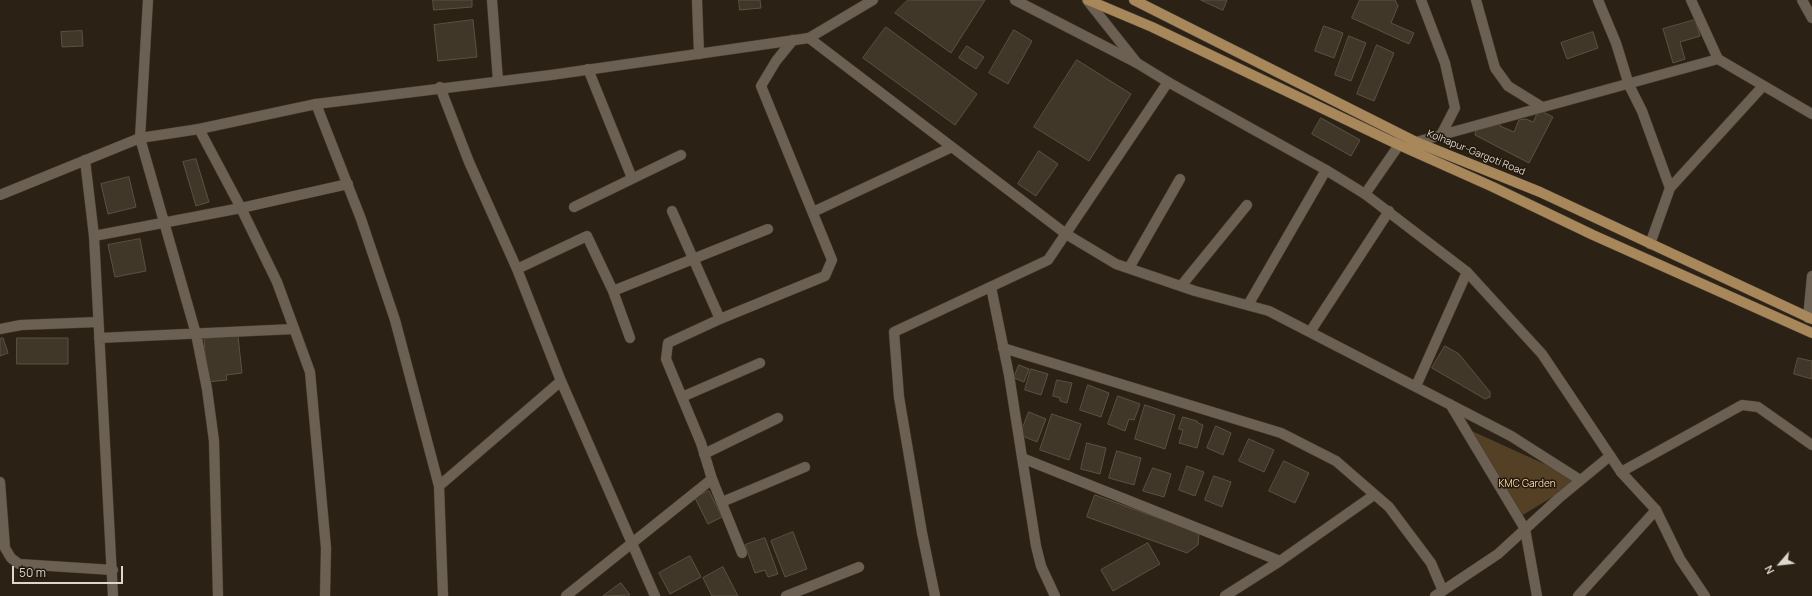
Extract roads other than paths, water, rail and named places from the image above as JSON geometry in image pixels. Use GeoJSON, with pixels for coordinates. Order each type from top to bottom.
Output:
{"type":"FeatureCollection","features":[{"type":"Feature","properties":{"kind":"main road"},"geometry":{"type":"LineString","coordinates":[[1087,0],[1152,27],[1399,145],[1769,315],[1812,333]]}},
{"type":"Feature","properties":{"kind":"main road","name":"Kolhapur-Gargoti Road"},"geometry":{"type":"LineString","coordinates":[[1134,0],[1401,133],[1416,142],[1540,192],[1810,318]]}},
{"type":"Feature","properties":{"kind":"street"},"geometry":{"type":"LineString","coordinates":[[148,0],[140,138],[196,334],[209,396],[214,441],[218,596]]}},
{"type":"Feature","properties":{"kind":"street"},"geometry":{"type":"LineString","coordinates":[[492,0],[498,81]]}},
{"type":"Feature","properties":{"kind":"street"},"geometry":{"type":"LineString","coordinates":[[697,0],[699,54]]}},
{"type":"Feature","properties":{"kind":"street"},"geometry":{"type":"LineString","coordinates":[[0,195],[140,138],[199,129],[316,104],[588,69],[809,38],[873,0]]}},
{"type":"Feature","properties":{"kind":"street"},"geometry":{"type":"LineString","coordinates":[[1015,0],[1137,63],[1168,82],[1326,170],[1365,194],[1467,272],[1542,354],[1621,472],[1656,510],[1680,559],[1705,596]]}},
{"type":"Feature","properties":{"kind":"street"},"geometry":{"type":"LineString","coordinates":[[1087,0],[1137,63]]}},
{"type":"Feature","properties":{"kind":"street"},"geometry":{"type":"LineString","coordinates":[[1421,0],[1445,63],[1455,108],[1441,135]]}},
{"type":"Feature","properties":{"kind":"street"},"geometry":{"type":"LineString","coordinates":[[1476,0],[1495,68],[1508,86],[1542,106]]}},
{"type":"Feature","properties":{"kind":"street"},"geometry":{"type":"LineString","coordinates":[[1598,0],[1616,43],[1629,85],[1642,111],[1670,188]]}},
{"type":"Feature","properties":{"kind":"street"},"geometry":{"type":"LineString","coordinates":[[1690,0],[1718,59],[1812,114]]}},
{"type":"Feature","properties":{"kind":"street"},"geometry":{"type":"LineString","coordinates":[[1802,0],[1812,18]]}},
{"type":"Feature","properties":{"kind":"street"},"geometry":{"type":"LineString","coordinates":[[809,38],[1066,234],[1116,264],[1181,286],[1269,311],[1512,436],[1580,480]]}},
{"type":"Feature","properties":{"kind":"street"},"geometry":{"type":"LineString","coordinates":[[742,553],[666,359],[668,343],[720,319],[825,276],[832,260],[761,86],[776,61],[793,40]]}},
{"type":"Feature","properties":{"kind":"street"},"geometry":{"type":"LineString","coordinates":[[1416,142],[1542,106],[1629,85],[1718,59]]}},
{"type":"Feature","properties":{"kind":"street"},"geometry":{"type":"LineString","coordinates":[[588,69],[632,178]]}},
{"type":"Feature","properties":{"kind":"street"},"geometry":{"type":"LineString","coordinates":[[935,596],[922,532],[899,397],[894,332],[1048,260],[1168,82]]}},
{"type":"Feature","properties":{"kind":"street"},"geometry":{"type":"LineString","coordinates":[[1650,244],[1670,188],[1763,86]]}},
{"type":"Feature","properties":{"kind":"street"},"geometry":{"type":"LineString","coordinates":[[440,87],[469,162],[517,269],[561,381],[655,596]]}},
{"type":"Feature","properties":{"kind":"street"},"geometry":{"type":"LineString","coordinates":[[316,104],[361,219],[395,320],[439,486],[443,596]]}},
{"type":"Feature","properties":{"kind":"street"},"geometry":{"type":"LineString","coordinates":[[199,129],[241,208],[277,282],[310,372],[326,548],[325,596]]}},
{"type":"Feature","properties":{"kind":"street"},"geometry":{"type":"LineString","coordinates":[[1365,194],[1399,145],[1401,133]]}},
{"type":"Feature","properties":{"kind":"street"},"geometry":{"type":"LineString","coordinates":[[813,212],[952,147]]}},
{"type":"Feature","properties":{"kind":"street"},"geometry":{"type":"LineString","coordinates":[[574,207],[681,155]]}},
{"type":"Feature","properties":{"kind":"street"},"geometry":{"type":"LineString","coordinates":[[85,160],[94,236],[113,570],[113,596]]}},
{"type":"Feature","properties":{"kind":"street"},"geometry":{"type":"LineString","coordinates":[[1248,305],[1326,170]]}},
{"type":"Feature","properties":{"kind":"street"},"geometry":{"type":"LineString","coordinates":[[1129,268],[1180,179]]}},
{"type":"Feature","properties":{"kind":"street"},"geometry":{"type":"LineString","coordinates":[[94,236],[241,208],[348,184]]}},
{"type":"Feature","properties":{"kind":"street"},"geometry":{"type":"LineString","coordinates":[[1181,286],[1247,205]]}},
{"type":"Feature","properties":{"kind":"street"},"geometry":{"type":"LineString","coordinates":[[672,211],[720,319]]}},
{"type":"Feature","properties":{"kind":"street"},"geometry":{"type":"LineString","coordinates":[[1310,332],[1388,211]]}},
{"type":"Feature","properties":{"kind":"street"},"geometry":{"type":"LineString","coordinates":[[613,291],[768,229]]}},
{"type":"Feature","properties":{"kind":"street"},"geometry":{"type":"LineString","coordinates":[[517,269],[586,236],[613,291],[630,338]]}},
{"type":"Feature","properties":{"kind":"street"},"geometry":{"type":"LineString","coordinates":[[1416,386],[1467,272]]}},
{"type":"Feature","properties":{"kind":"street"},"geometry":{"type":"LineString","coordinates":[[1810,318],[1812,276]]}},
{"type":"Feature","properties":{"kind":"street"},"geometry":{"type":"LineString","coordinates":[[991,287],[1003,348],[1036,546],[1041,566],[1055,596]]}},
{"type":"Feature","properties":{"kind":"street"},"geometry":{"type":"LineString","coordinates":[[0,329],[20,325],[98,322]]}},
{"type":"Feature","properties":{"kind":"street"},"geometry":{"type":"LineString","coordinates":[[99,338],[294,330]]}},
{"type":"Feature","properties":{"kind":"street"},"geometry":{"type":"LineString","coordinates":[[1003,348],[1281,433],[1336,461],[1389,507],[1431,564],[1439,593],[1498,554],[1580,480],[1610,456]]}},
{"type":"Feature","properties":{"kind":"street"},"geometry":{"type":"LineString","coordinates":[[682,397],[760,363]]}},
{"type":"Feature","properties":{"kind":"street"},"geometry":{"type":"LineString","coordinates":[[439,486],[561,381]]}},
{"type":"Feature","properties":{"kind":"street"},"geometry":{"type":"LineString","coordinates":[[1450,404],[1525,529],[1537,596]]}},
{"type":"Feature","properties":{"kind":"street"},"geometry":{"type":"LineString","coordinates":[[1621,472],[1742,405],[1758,407],[1812,445]]}},
{"type":"Feature","properties":{"kind":"street"},"geometry":{"type":"LineString","coordinates":[[704,454],[778,418]]}},
{"type":"Feature","properties":{"kind":"street"},"geometry":{"type":"LineString","coordinates":[[1022,458],[1280,561]]}},
{"type":"Feature","properties":{"kind":"street"},"geometry":{"type":"LineString","coordinates":[[722,502],[805,467]]}},
{"type":"Feature","properties":{"kind":"street"},"geometry":{"type":"LineString","coordinates":[[566,596],[712,479]]}},
{"type":"Feature","properties":{"kind":"street"},"geometry":{"type":"LineString","coordinates":[[0,482],[5,548],[11,558],[19,564],[113,570]]}},
{"type":"Feature","properties":{"kind":"street"},"geometry":{"type":"LineString","coordinates":[[1225,596],[1280,561],[1374,495]]}},
{"type":"Feature","properties":{"kind":"street"},"geometry":{"type":"LineString","coordinates":[[1578,596],[1656,510]]}},
{"type":"Feature","properties":{"kind":"street"},"geometry":{"type":"LineString","coordinates":[[786,596],[858,567]]}},
{"type":"Feature","properties":{"kind":"park label","name":"KMC Garden"},"geometry":{"type":"Point","coordinates":[1527,484]}}]}
